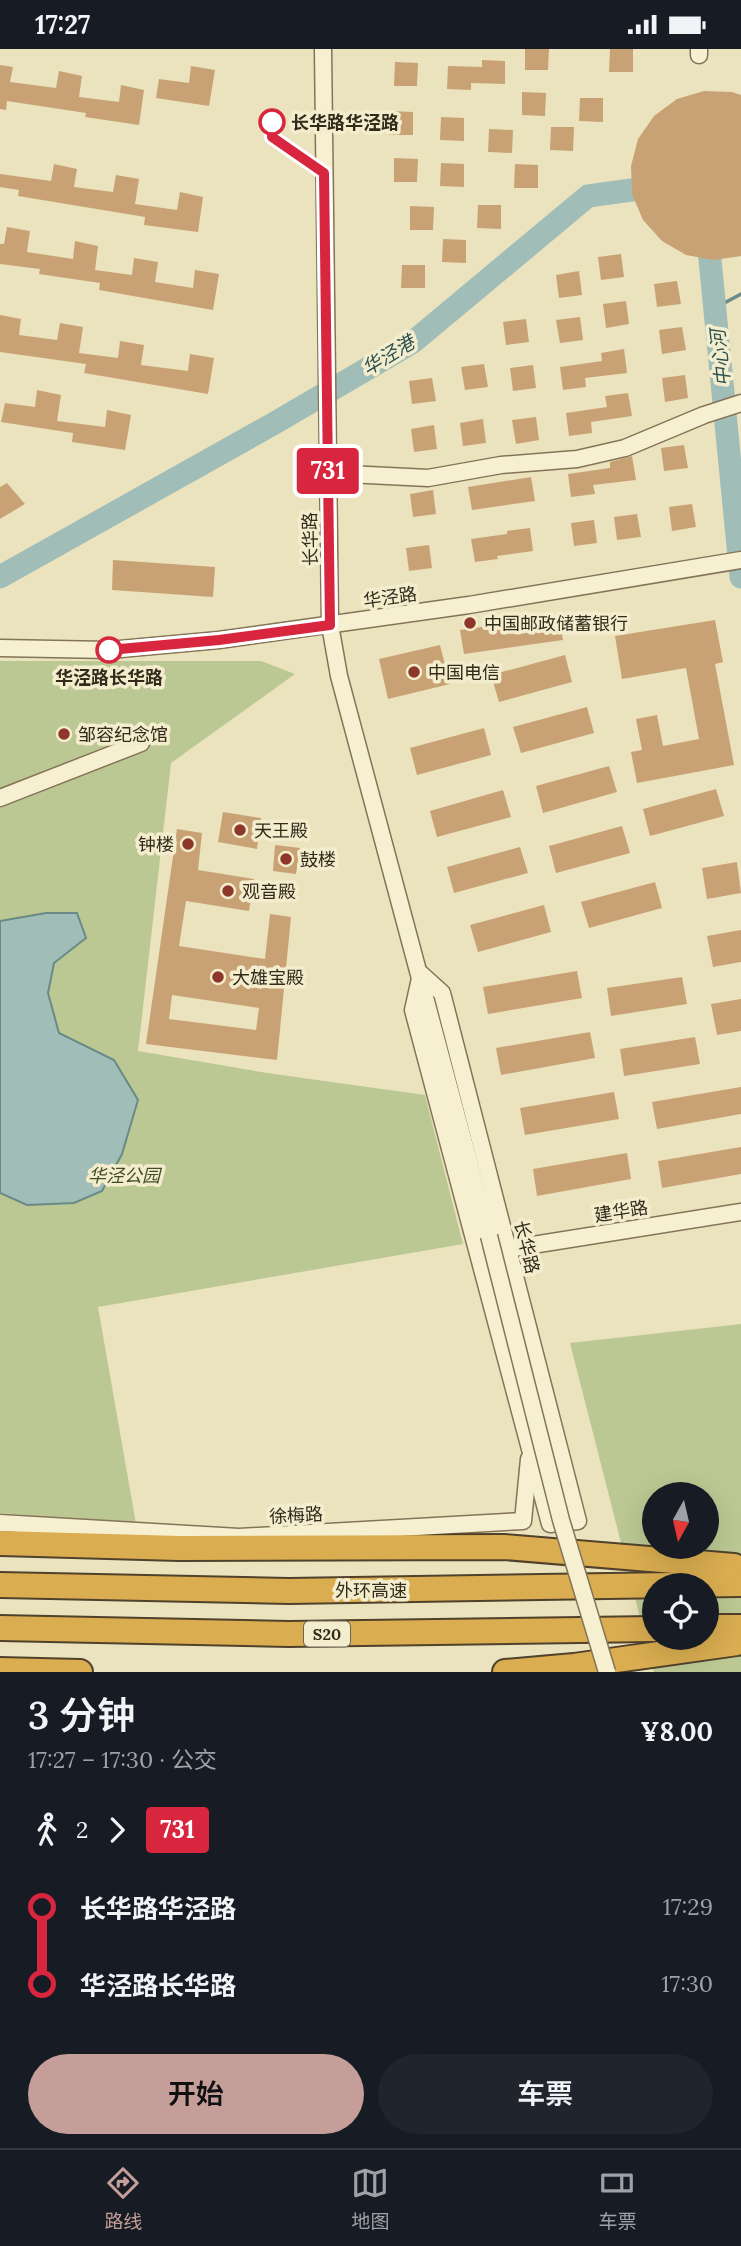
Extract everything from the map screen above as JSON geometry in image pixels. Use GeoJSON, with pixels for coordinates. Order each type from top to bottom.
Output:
{"type":"FeatureCollection","features":[{"type":"Feature","properties":{"kind":"highway"},"geometry":{"type":"LineString","coordinates":[[0,1543],[193,1548],[504,1547],[734,1566],[741,1570]]}},
{"type":"Feature","properties":{"kind":"highway","name":"外环高速"},"geometry":{"type":"LineString","coordinates":[[0,1585],[316,1591],[741,1584]]}},
{"type":"Feature","properties":{"kind":"highway"},"geometry":{"type":"LineString","coordinates":[[719,1627],[741,1627]]}},
{"type":"Feature","properties":{"kind":"highway","name":"S20"},"geometry":{"type":"LineString","coordinates":[[0,1629],[289,1634],[642,1629]]}},
{"type":"Feature","properties":{"kind":"highway"},"geometry":{"type":"LineString","coordinates":[[505,1672],[588,1664],[741,1641]]}},
{"type":"Feature","properties":{"kind":"highway"},"geometry":{"type":"LineString","coordinates":[[0,1669],[80,1672]]}},
{"type":"Feature","properties":{"kind":"street","name":"长华路"},"geometry":{"type":"LineString","coordinates":[[323,49],[330,625],[339,676],[421,974],[561,1520],[607,1672]]}},
{"type":"Feature","properties":{"kind":"street"},"geometry":{"type":"LineString","coordinates":[[328,473],[428,478],[502,465],[577,459],[625,448],[704,415],[741,403]]}},
{"type":"Feature","properties":{"kind":"street","name":"华泾路"},"geometry":{"type":"LineString","coordinates":[[0,648],[108,650],[219,640],[469,605],[741,560]]}},
{"type":"Feature","properties":{"kind":"street"},"geometry":{"type":"LineString","coordinates":[[0,798],[141,743]]}},
{"type":"Feature","properties":{"kind":"street","name":"长华路"},"geometry":{"type":"LineString","coordinates":[[421,974],[442,993],[578,1521],[550,1524],[413,1010],[421,974]]}},
{"type":"Feature","properties":{"kind":"street","name":"建华路"},"geometry":{"type":"LineString","coordinates":[[508,1249],[741,1212]]}},
{"type":"Feature","properties":{"kind":"street","name":"徐梅路"},"geometry":{"type":"LineString","coordinates":[[0,1523],[239,1537],[523,1521],[530,1449]]}},
{"type":"Feature","properties":{"kind":"green space","name":"华泾公园"},"geometry":{"type":"Polygon","coordinates":[[[0,661],[261,661],[295,674],[171,763],[138,1051],[267,1073],[425,1095],[463,1244],[98,1307],[136,1524],[0,1513],[0,661]]]}},
{"type":"Feature","properties":{"kind":"green space"},"geometry":{"type":"Polygon","coordinates":[[[741,1324],[741,1672],[654,1672],[648,1650],[719,1650],[719,1573],[642,1573],[642,1625],[570,1343],[741,1324]]]}},
{"type":"Feature","properties":{"kind":"water"},"geometry":{"type":"Polygon","coordinates":[[[46,913],[77,913],[86,938],[54,963],[48,993],[59,1033],[114,1060],[138,1100],[122,1154],[102,1191],[74,1203],[27,1205],[0,1193],[0,921],[46,913]]]}},
{"type":"Feature","properties":{"kind":"building"},"geometry":{"type":"Polygon","coordinates":[[[525,49],[549,49],[548,70],[525,70],[525,49]]]}},
{"type":"Feature","properties":{"kind":"building"},"geometry":{"type":"Polygon","coordinates":[[[610,49],[633,49],[633,72],[609,72],[610,49]]]}},
{"type":"Feature","properties":{"kind":"building"},"geometry":{"type":"Polygon","coordinates":[[[482,60],[505,61],[505,84],[471,83],[471,90],[447,89],[448,66],[482,67],[482,60]]]}},
{"type":"Feature","properties":{"kind":"building"},"geometry":{"type":"Polygon","coordinates":[[[395,62],[418,63],[417,86],[394,86],[395,62]]]}},
{"type":"Feature","properties":{"kind":"building"},"geometry":{"type":"Polygon","coordinates":[[[0,65],[13,67],[10,82],[56,88],[59,71],[82,76],[79,97],[119,102],[121,85],[144,90],[139,125],[85,117],[86,113],[7,101],[6,110],[0,109],[0,65]]]}},
{"type":"Feature","properties":{"kind":"building"},"geometry":{"type":"Polygon","coordinates":[[[191,66],[215,70],[209,106],[156,98],[159,79],[189,83],[191,66]]]}},
{"type":"Feature","properties":{"kind":"building"},"geometry":{"type":"Polygon","coordinates":[[[704,91],[741,95],[741,256],[714,260],[686,255],[662,241],[643,220],[632,194],[631,166],[638,139],[654,116],[677,99],[704,91]]]}},
{"type":"Feature","properties":{"kind":"building"},"geometry":{"type":"Polygon","coordinates":[[[522,92],[546,93],[545,116],[522,115],[522,92]]]}},
{"type":"Feature","properties":{"kind":"building"},"geometry":{"type":"Polygon","coordinates":[[[580,98],[603,98],[603,122],[579,121],[580,98]]]}},
{"type":"Feature","properties":{"kind":"building"},"geometry":{"type":"Polygon","coordinates":[[[390,111],[413,112],[413,135],[389,135],[390,111]]]}},
{"type":"Feature","properties":{"kind":"building"},"geometry":{"type":"Polygon","coordinates":[[[441,117],[464,118],[464,141],[440,140],[441,117]]]}},
{"type":"Feature","properties":{"kind":"building"},"geometry":{"type":"Polygon","coordinates":[[[551,127],[574,127],[573,151],[550,150],[551,127]]]}},
{"type":"Feature","properties":{"kind":"building"},"geometry":{"type":"Polygon","coordinates":[[[489,129],[513,130],[512,153],[488,152],[489,129]]]}},
{"type":"Feature","properties":{"kind":"building"},"geometry":{"type":"Polygon","coordinates":[[[394,158],[418,159],[417,182],[394,182],[394,158]]]}},
{"type":"Feature","properties":{"kind":"building"},"geometry":{"type":"Polygon","coordinates":[[[441,163],[464,164],[464,187],[440,186],[441,163]]]}},
{"type":"Feature","properties":{"kind":"building"},"geometry":{"type":"Polygon","coordinates":[[[54,164],[77,169],[74,187],[113,192],[116,175],[139,179],[135,204],[177,210],[180,192],[203,197],[198,232],[144,225],[145,217],[18,196],[19,190],[0,187],[0,174],[51,181],[54,164]]]}},
{"type":"Feature","properties":{"kind":"building"},"geometry":{"type":"Polygon","coordinates":[[[515,164],[538,165],[538,188],[514,188],[515,164]]]}},
{"type":"Feature","properties":{"kind":"building"},"geometry":{"type":"Polygon","coordinates":[[[478,205],[501,205],[501,229],[477,228],[478,205]]]}},
{"type":"Feature","properties":{"kind":"building"},"geometry":{"type":"Polygon","coordinates":[[[410,206],[434,207],[433,230],[410,230],[410,206]]]}},
{"type":"Feature","properties":{"kind":"building"},"geometry":{"type":"Polygon","coordinates":[[[7,227],[30,231],[27,252],[73,259],[75,241],[98,246],[95,270],[132,275],[134,258],[158,262],[155,282],[193,288],[195,270],[219,274],[213,310],[99,290],[100,283],[39,274],[40,269],[0,264],[0,244],[4,244],[7,227]]]}},
{"type":"Feature","properties":{"kind":"building"},"geometry":{"type":"Polygon","coordinates":[[[443,239],[466,240],[466,263],[442,262],[443,239]]]}},
{"type":"Feature","properties":{"kind":"building"},"geometry":{"type":"Polygon","coordinates":[[[621,254],[624,277],[601,280],[598,257],[621,254]]]}},
{"type":"Feature","properties":{"kind":"building"},"geometry":{"type":"Polygon","coordinates":[[[402,265],[425,265],[425,288],[401,288],[402,265]]]}},
{"type":"Feature","properties":{"kind":"building"},"geometry":{"type":"Polygon","coordinates":[[[579,271],[582,295],[559,298],[556,275],[579,271]]]}},
{"type":"Feature","properties":{"kind":"building"},"geometry":{"type":"Polygon","coordinates":[[[677,281],[681,304],[657,307],[654,284],[677,281]]]}},
{"type":"Feature","properties":{"kind":"building"},"geometry":{"type":"Polygon","coordinates":[[[626,301],[629,324],[606,328],[603,304],[626,301]]]}},
{"type":"Feature","properties":{"kind":"building"},"geometry":{"type":"Polygon","coordinates":[[[0,315],[21,319],[19,335],[57,340],[60,323],[83,327],[79,353],[118,358],[120,341],[144,345],[141,365],[188,371],[190,354],[214,358],[208,394],[84,373],[86,364],[0,352],[0,315]]]}},
{"type":"Feature","properties":{"kind":"building"},"geometry":{"type":"Polygon","coordinates":[[[580,317],[583,340],[560,343],[556,320],[580,317]]]}},
{"type":"Feature","properties":{"kind":"building"},"geometry":{"type":"Polygon","coordinates":[[[526,319],[529,342],[506,345],[503,322],[526,319]]]}},
{"type":"Feature","properties":{"kind":"building"},"geometry":{"type":"Polygon","coordinates":[[[682,327],[686,350],[662,354],[659,330],[682,327]]]}},
{"type":"Feature","properties":{"kind":"building"},"geometry":{"type":"Polygon","coordinates":[[[624,349],[627,373],[585,378],[586,387],[563,390],[560,367],[602,361],[601,353],[624,349]]]}},
{"type":"Feature","properties":{"kind":"building"},"geometry":{"type":"Polygon","coordinates":[[[484,364],[488,387],[465,390],[461,367],[484,364]]]}},
{"type":"Feature","properties":{"kind":"building"},"geometry":{"type":"Polygon","coordinates":[[[533,365],[536,388],[513,391],[510,368],[533,365]]]}},
{"type":"Feature","properties":{"kind":"building"},"geometry":{"type":"Polygon","coordinates":[[[685,375],[688,398],[665,402],[662,378],[685,375]]]}},
{"type":"Feature","properties":{"kind":"building"},"geometry":{"type":"Polygon","coordinates":[[[432,378],[436,401],[412,404],[409,381],[432,378]]]}},
{"type":"Feature","properties":{"kind":"building"},"geometry":{"type":"Polygon","coordinates":[[[37,390],[61,395],[57,421],[105,427],[107,410],[131,415],[125,450],[72,442],[73,433],[1,422],[5,403],[35,407],[37,390]]]}},
{"type":"Feature","properties":{"kind":"building"},"geometry":{"type":"Polygon","coordinates":[[[628,393],[632,416],[591,422],[592,433],[569,436],[566,413],[607,407],[605,396],[628,393]]]}},
{"type":"Feature","properties":{"kind":"building"},"geometry":{"type":"Polygon","coordinates":[[[536,417],[539,440],[516,444],[512,420],[536,417]]]}},
{"type":"Feature","properties":{"kind":"building"},"geometry":{"type":"Polygon","coordinates":[[[483,419],[486,443],[463,446],[460,423],[483,419]]]}},
{"type":"Feature","properties":{"kind":"building"},"geometry":{"type":"Polygon","coordinates":[[[434,425],[437,449],[414,452],[411,429],[434,425]]]}},
{"type":"Feature","properties":{"kind":"building"},"geometry":{"type":"Polygon","coordinates":[[[684,445],[688,468],[664,471],[661,448],[684,445]]]}},
{"type":"Feature","properties":{"kind":"building"},"geometry":{"type":"Polygon","coordinates":[[[632,456],[636,480],[593,485],[595,494],[571,497],[568,474],[610,468],[610,462],[632,456]]]}},
{"type":"Feature","properties":{"kind":"building"},"geometry":{"type":"Polygon","coordinates":[[[531,477],[535,501],[472,510],[468,487],[531,477]]]}},
{"type":"Feature","properties":{"kind":"building"},"geometry":{"type":"Polygon","coordinates":[[[7,483],[25,504],[0,519],[0,487],[7,483]]]}},
{"type":"Feature","properties":{"kind":"building"},"geometry":{"type":"Polygon","coordinates":[[[433,490],[436,514],[413,517],[410,494],[433,490]]]}},
{"type":"Feature","properties":{"kind":"building"},"geometry":{"type":"Polygon","coordinates":[[[692,504],[696,527],[672,531],[669,507],[692,504]]]}},
{"type":"Feature","properties":{"kind":"building"},"geometry":{"type":"Polygon","coordinates":[[[637,514],[641,537],[617,540],[614,517],[637,514]]]}},
{"type":"Feature","properties":{"kind":"building"},"geometry":{"type":"Polygon","coordinates":[[[594,520],[597,543],[574,546],[571,523],[594,520]]]}},
{"type":"Feature","properties":{"kind":"building"},"geometry":{"type":"Polygon","coordinates":[[[530,528],[533,551],[475,562],[471,539],[530,528]]]}},
{"type":"Feature","properties":{"kind":"building"},"geometry":{"type":"Polygon","coordinates":[[[429,545],[432,568],[409,571],[406,548],[429,545]]]}},
{"type":"Feature","properties":{"kind":"building"},"geometry":{"type":"Polygon","coordinates":[[[113,560],[215,567],[213,597],[112,590],[113,560]]]}},
{"type":"Feature","properties":{"kind":"building"},"geometry":{"type":"Polygon","coordinates":[[[559,616],[563,640],[464,654],[460,630],[559,616]]]}},
{"type":"Feature","properties":{"kind":"building"},"geometry":{"type":"Polygon","coordinates":[[[715,620],[723,662],[715,664],[734,765],[637,783],[631,752],[642,750],[636,719],[657,715],[663,746],[699,739],[686,668],[622,679],[615,636],[715,620]]]}},
{"type":"Feature","properties":{"kind":"building","name":"中国电信"},"geometry":{"type":"Polygon","coordinates":[[[440,645],[450,684],[388,699],[379,659],[440,645]]]}},
{"type":"Feature","properties":{"kind":"building"},"geometry":{"type":"Polygon","coordinates":[[[565,655],[572,682],[499,702],[491,675],[565,655]]]}},
{"type":"Feature","properties":{"kind":"building"},"geometry":{"type":"Polygon","coordinates":[[[587,707],[594,733],[521,753],[513,727],[587,707]]]}},
{"type":"Feature","properties":{"kind":"building"},"geometry":{"type":"Polygon","coordinates":[[[484,728],[491,755],[417,775],[410,748],[484,728]]]}},
{"type":"Feature","properties":{"kind":"building"},"geometry":{"type":"Polygon","coordinates":[[[609,766],[617,792],[543,813],[536,786],[609,766]]]}},
{"type":"Feature","properties":{"kind":"building"},"geometry":{"type":"Polygon","coordinates":[[[716,789],[724,816],[650,836],[643,809],[716,789]]]}},
{"type":"Feature","properties":{"kind":"building"},"geometry":{"type":"Polygon","coordinates":[[[503,790],[511,817],[437,837],[430,811],[503,790]]]}},
{"type":"Feature","properties":{"kind":"building","name":"天王殿"},"geometry":{"type":"Polygon","coordinates":[[[223,812],[261,818],[257,849],[218,842],[223,812]]]}},
{"type":"Feature","properties":{"kind":"building"},"geometry":{"type":"Polygon","coordinates":[[[622,826],[630,853],[556,873],[549,846],[622,826]]]}},
{"type":"Feature","properties":{"kind":"building"},"geometry":{"type":"Polygon","coordinates":[[[177,829],[202,833],[198,870],[254,879],[249,911],[186,901],[179,946],[265,959],[270,914],[291,917],[277,1060],[146,1044],[177,829]],[[172,995],[169,1019],[256,1030],[259,1008],[172,995]]]}},
{"type":"Feature","properties":{"kind":"building","name":"鼓楼"},"geometry":{"type":"Polygon","coordinates":[[[275,845],[300,848],[296,874],[273,871],[275,845]]]}},
{"type":"Feature","properties":{"kind":"building"},"geometry":{"type":"Polygon","coordinates":[[[520,847],[528,873],[454,893],[447,867],[520,847]]]}},
{"type":"Feature","properties":{"kind":"building"},"geometry":{"type":"Polygon","coordinates":[[[737,862],[741,893],[707,899],[702,868],[737,862]]]}},
{"type":"Feature","properties":{"kind":"building"},"geometry":{"type":"Polygon","coordinates":[[[655,882],[662,908],[589,928],[581,902],[655,882]]]}},
{"type":"Feature","properties":{"kind":"building"},"geometry":{"type":"Polygon","coordinates":[[[544,905],[551,932],[478,952],[470,925],[544,905]]]}},
{"type":"Feature","properties":{"kind":"building"},"geometry":{"type":"Polygon","coordinates":[[[741,930],[741,962],[713,967],[707,936],[741,930]]]}},
{"type":"Feature","properties":{"kind":"building"},"geometry":{"type":"Polygon","coordinates":[[[577,971],[582,998],[488,1014],[483,987],[577,971]]]}},
{"type":"Feature","properties":{"kind":"building"},"geometry":{"type":"Polygon","coordinates":[[[682,977],[687,1004],[611,1016],[607,988],[682,977]]]}},
{"type":"Feature","properties":{"kind":"building"},"geometry":{"type":"Polygon","coordinates":[[[741,999],[741,1031],[717,1035],[711,1004],[741,999]]]}},
{"type":"Feature","properties":{"kind":"building"},"geometry":{"type":"Polygon","coordinates":[[[590,1032],[595,1058],[501,1075],[496,1048],[590,1032]]]}},
{"type":"Feature","properties":{"kind":"building"},"geometry":{"type":"Polygon","coordinates":[[[695,1037],[700,1064],[624,1076],[620,1049],[695,1037]]]}},
{"type":"Feature","properties":{"kind":"building"},"geometry":{"type":"Polygon","coordinates":[[[741,1087],[741,1114],[657,1129],[652,1102],[741,1087]]]}},
{"type":"Feature","properties":{"kind":"building"},"geometry":{"type":"Polygon","coordinates":[[[614,1092],[619,1119],[525,1135],[520,1108],[614,1092]]]}},
{"type":"Feature","properties":{"kind":"building"},"geometry":{"type":"Polygon","coordinates":[[[741,1147],[741,1174],[662,1188],[658,1161],[741,1147]]]}},
{"type":"Feature","properties":{"kind":"building"},"geometry":{"type":"Polygon","coordinates":[[[627,1153],[631,1179],[537,1196],[533,1169],[627,1153]]]}},
{"type":"Feature","properties":{"kind":"waterway","name":"华泾港"},"geometry":{"type":"LineString","coordinates":[[0,577],[413,342],[588,196],[661,186]]}},
{"type":"Feature","properties":{"kind":"waterway","name":"中心河"},"geometry":{"type":"LineString","coordinates":[[707,229],[741,577]]}},
{"type":"Feature","properties":{"kind":"waterway"},"geometry":{"type":"LineString","coordinates":[[715,308],[741,294]]}},
{"type":"Feature","properties":{"kind":"bus line","name":"731"},"geometry":{"type":"LineString","coordinates":[[109,650],[219,640],[330,625],[324,173],[272,137],[272,122]]}},
{"type":"Feature","properties":{"kind":"place","name":"长华路华泾路"},"geometry":{"type":"Point","coordinates":[272,122]}},
{"type":"Feature","properties":{"kind":"place","name":"中国邮政储蓄银行"},"geometry":{"type":"Point","coordinates":[470,623]}},
{"type":"Feature","properties":{"kind":"place","name":"华泾路长华路"},"geometry":{"type":"Point","coordinates":[109,650]}},
{"type":"Feature","properties":{"kind":"place","name":"中国电信"},"geometry":{"type":"Point","coordinates":[414,672]}},
{"type":"Feature","properties":{"kind":"place","name":"邹容纪念馆"},"geometry":{"type":"Point","coordinates":[64,734]}},
{"type":"Feature","properties":{"kind":"place","name":"天王殿"},"geometry":{"type":"Point","coordinates":[240,830]}},
{"type":"Feature","properties":{"kind":"place","name":"钟楼"},"geometry":{"type":"Point","coordinates":[188,844]}},
{"type":"Feature","properties":{"kind":"place","name":"鼓楼"},"geometry":{"type":"Point","coordinates":[286,859]}},
{"type":"Feature","properties":{"kind":"place","name":"观音殿"},"geometry":{"type":"Point","coordinates":[228,891]}},
{"type":"Feature","properties":{"kind":"place","name":"大雄宝殿"},"geometry":{"type":"Point","coordinates":[218,977]}}]}
